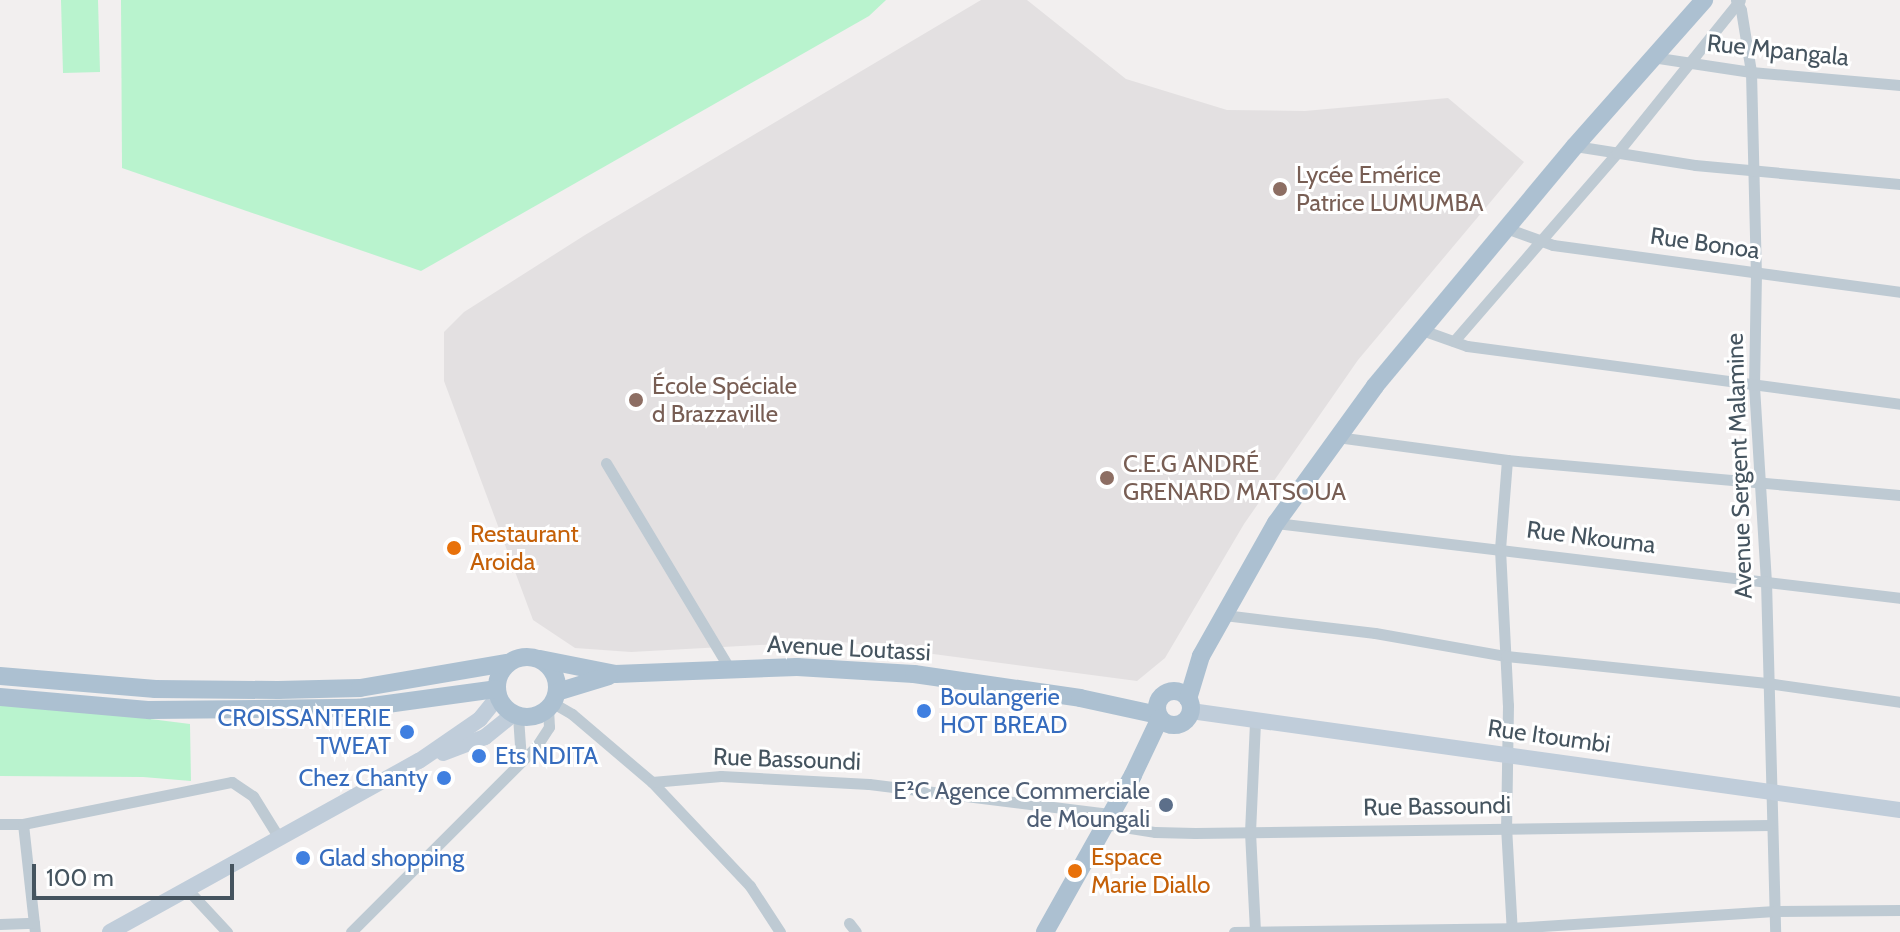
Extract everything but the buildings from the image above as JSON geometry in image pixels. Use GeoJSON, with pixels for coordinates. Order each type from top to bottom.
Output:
{"type":"FeatureCollection","features":[{"type":"Feature","properties":{"kind":"main road"},"geometry":{"type":"LineString","coordinates":[[1045,932],[1133,775],[1162,705],[1201,656],[1276,523],[1337,437],[1422,330],[1575,146],[1704,0]]}},
{"type":"Feature","properties":{"kind":"main road"},"geometry":{"type":"LineString","coordinates":[[0,676],[155,689],[360,688],[507,663],[522,656],[540,659],[554,673],[552,701],[534,716],[516,715],[497,693],[500,671],[507,663]]}},
{"type":"Feature","properties":{"kind":"main road"},"geometry":{"type":"LineString","coordinates":[[1133,775],[1178,725],[1190,705],[1201,656]]}},
{"type":"Feature","properties":{"kind":"main road","name":"Avenue Loutassi"},"geometry":{"type":"LineString","coordinates":[[540,659],[615,674],[797,667],[914,674],[1080,698],[1162,705]]}},
{"type":"Feature","properties":{"kind":"main road","name":"Avenue Loutassi"},"geometry":{"type":"LineString","coordinates":[[552,701],[615,674]]}},
{"type":"Feature","properties":{"kind":"main road"},"geometry":{"type":"LineString","coordinates":[[0,697],[150,710],[358,708],[497,693]]}},
{"type":"Feature","properties":{"kind":"main road"},"geometry":{"type":"LineString","coordinates":[[1162,705],[1190,705]]}},
{"type":"Feature","properties":{"kind":"main road"},"geometry":{"type":"LineString","coordinates":[[1162,705],[1178,725]]}},
{"type":"Feature","properties":{"kind":"street"},"geometry":{"type":"LineString","coordinates":[[1454,341],[1538,239],[1617,153],[1738,1]]}},
{"type":"Feature","properties":{"kind":"street","name":"Avenue Sergent Malamine"},"geometry":{"type":"LineString","coordinates":[[1738,1],[1751,72],[1756,273],[1754,386],[1766,581],[1775,932]]}},
{"type":"Feature","properties":{"kind":"street","name":"Rue Mpangala"},"geometry":{"type":"LineString","coordinates":[[1652,57],[1751,72],[1900,85]]}},
{"type":"Feature","properties":{"kind":"street"},"geometry":{"type":"LineString","coordinates":[[1575,146],[1695,165],[1900,184]]}},
{"type":"Feature","properties":{"kind":"street","name":"Rue Bonoa"},"geometry":{"type":"LineString","coordinates":[[1506,228],[1553,245],[1900,292]]}},
{"type":"Feature","properties":{"kind":"street"},"geometry":{"type":"LineString","coordinates":[[1422,330],[1454,341],[1587,364],[1900,404]]}},
{"type":"Feature","properties":{"kind":"street"},"geometry":{"type":"LineString","coordinates":[[1337,437],[1507,460],[1900,495]]}},
{"type":"Feature","properties":{"kind":"street"},"geometry":{"type":"LineString","coordinates":[[1507,460],[1500,549],[1506,656],[1506,826],[1512,930]]}},
{"type":"Feature","properties":{"kind":"street"},"geometry":{"type":"LineString","coordinates":[[606,463],[730,669]]}},
{"type":"Feature","properties":{"kind":"street","name":"Rue Nkouma"},"geometry":{"type":"LineString","coordinates":[[1276,523],[1900,598]]}},
{"type":"Feature","properties":{"kind":"street"},"geometry":{"type":"LineString","coordinates":[[1224,615],[1375,633],[1506,656],[1767,683],[1900,702]]}},
{"type":"Feature","properties":{"kind":"street"},"geometry":{"type":"LineString","coordinates":[[110,932],[419,761],[480,719],[497,693]]}},
{"type":"Feature","properties":{"kind":"street"},"geometry":{"type":"LineString","coordinates":[[351,932],[536,747],[549,727],[552,701],[572,714],[652,782],[750,886],[780,932]]}},
{"type":"Feature","properties":{"kind":"street","name":"Rue Itoumbi"},"geometry":{"type":"LineString","coordinates":[[1190,705],[1255,722],[1900,810]]}},
{"type":"Feature","properties":{"kind":"street"},"geometry":{"type":"LineString","coordinates":[[419,761],[485,737],[516,715],[521,760]]}},
{"type":"Feature","properties":{"kind":"street"},"geometry":{"type":"LineString","coordinates":[[1255,722],[1250,832],[1255,932]]}},
{"type":"Feature","properties":{"kind":"street","name":"Rue Bassoundi"},"geometry":{"type":"LineString","coordinates":[[652,782],[721,776],[869,784],[1108,819],[1155,832],[1770,825]]}},
{"type":"Feature","properties":{"kind":"street"},"geometry":{"type":"LineString","coordinates":[[0,824],[23,824],[232,782],[253,796],[279,838]]}},
{"type":"Feature","properties":{"kind":"street"},"geometry":{"type":"LineString","coordinates":[[0,924],[35,927],[23,824]]}},
{"type":"Feature","properties":{"kind":"street"},"geometry":{"type":"LineString","coordinates":[[187,889],[227,932]]}},
{"type":"Feature","properties":{"kind":"street"},"geometry":{"type":"LineString","coordinates":[[1234,932],[1512,930],[1774,911],[1900,910]]}},
{"type":"Feature","properties":{"kind":"shaded area"},"geometry":{"type":"Polygon","coordinates":[[[981,0],[1027,0],[1126,79],[1227,110],[1305,111],[1448,98],[1524,162],[1358,360],[1244,524],[1165,658],[1137,681],[835,641],[631,652],[575,648],[533,620],[444,381],[444,332],[464,312],[585,235],[981,0]]]}},
{"type":"Feature","properties":{"kind":"green space"},"geometry":{"type":"Polygon","coordinates":[[[61,0],[98,0],[100,72],[63,73],[61,0]]]}},
{"type":"Feature","properties":{"kind":"green space"},"geometry":{"type":"Polygon","coordinates":[[[121,0],[886,0],[869,16],[421,271],[122,168],[121,0]]]}},
{"type":"Feature","properties":{"kind":"green space"},"geometry":{"type":"Polygon","coordinates":[[[0,700],[190,724],[191,781],[143,777],[0,776],[0,700]]]}},
{"type":"Feature","properties":{"kind":"place","name":"Lycée Emérice Patrice LUMUMBA"},"geometry":{"type":"Point","coordinates":[1280,189]}},
{"type":"Feature","properties":{"kind":"place","name":"École Spéciale d Brazzaville"},"geometry":{"type":"Point","coordinates":[636,400]}},
{"type":"Feature","properties":{"kind":"place","name":"C.E.G ANDRÉ GRENARD MATSOUA"},"geometry":{"type":"Point","coordinates":[1107,478]}},
{"type":"Feature","properties":{"kind":"place","name":"Restaurant Aroida"},"geometry":{"type":"Point","coordinates":[454,548]}},
{"type":"Feature","properties":{"kind":"place","name":"Boulangerie HOT BREAD"},"geometry":{"type":"Point","coordinates":[924,711]}},
{"type":"Feature","properties":{"kind":"place","name":"CROISSANTERIE TWEAT"},"geometry":{"type":"Point","coordinates":[407,732]}},
{"type":"Feature","properties":{"kind":"place","name":"Ets NDITA"},"geometry":{"type":"Point","coordinates":[479,756]}},
{"type":"Feature","properties":{"kind":"place","name":"Chez Chanty"},"geometry":{"type":"Point","coordinates":[444,778]}},
{"type":"Feature","properties":{"kind":"place","name":"E²C Agence Commerciale de Moungali"},"geometry":{"type":"Point","coordinates":[1166,805]}},
{"type":"Feature","properties":{"kind":"place","name":"Glad shopping"},"geometry":{"type":"Point","coordinates":[303,858]}},
{"type":"Feature","properties":{"kind":"place","name":"Espace Marie Diallo"},"geometry":{"type":"Point","coordinates":[1075,871]}}]}
